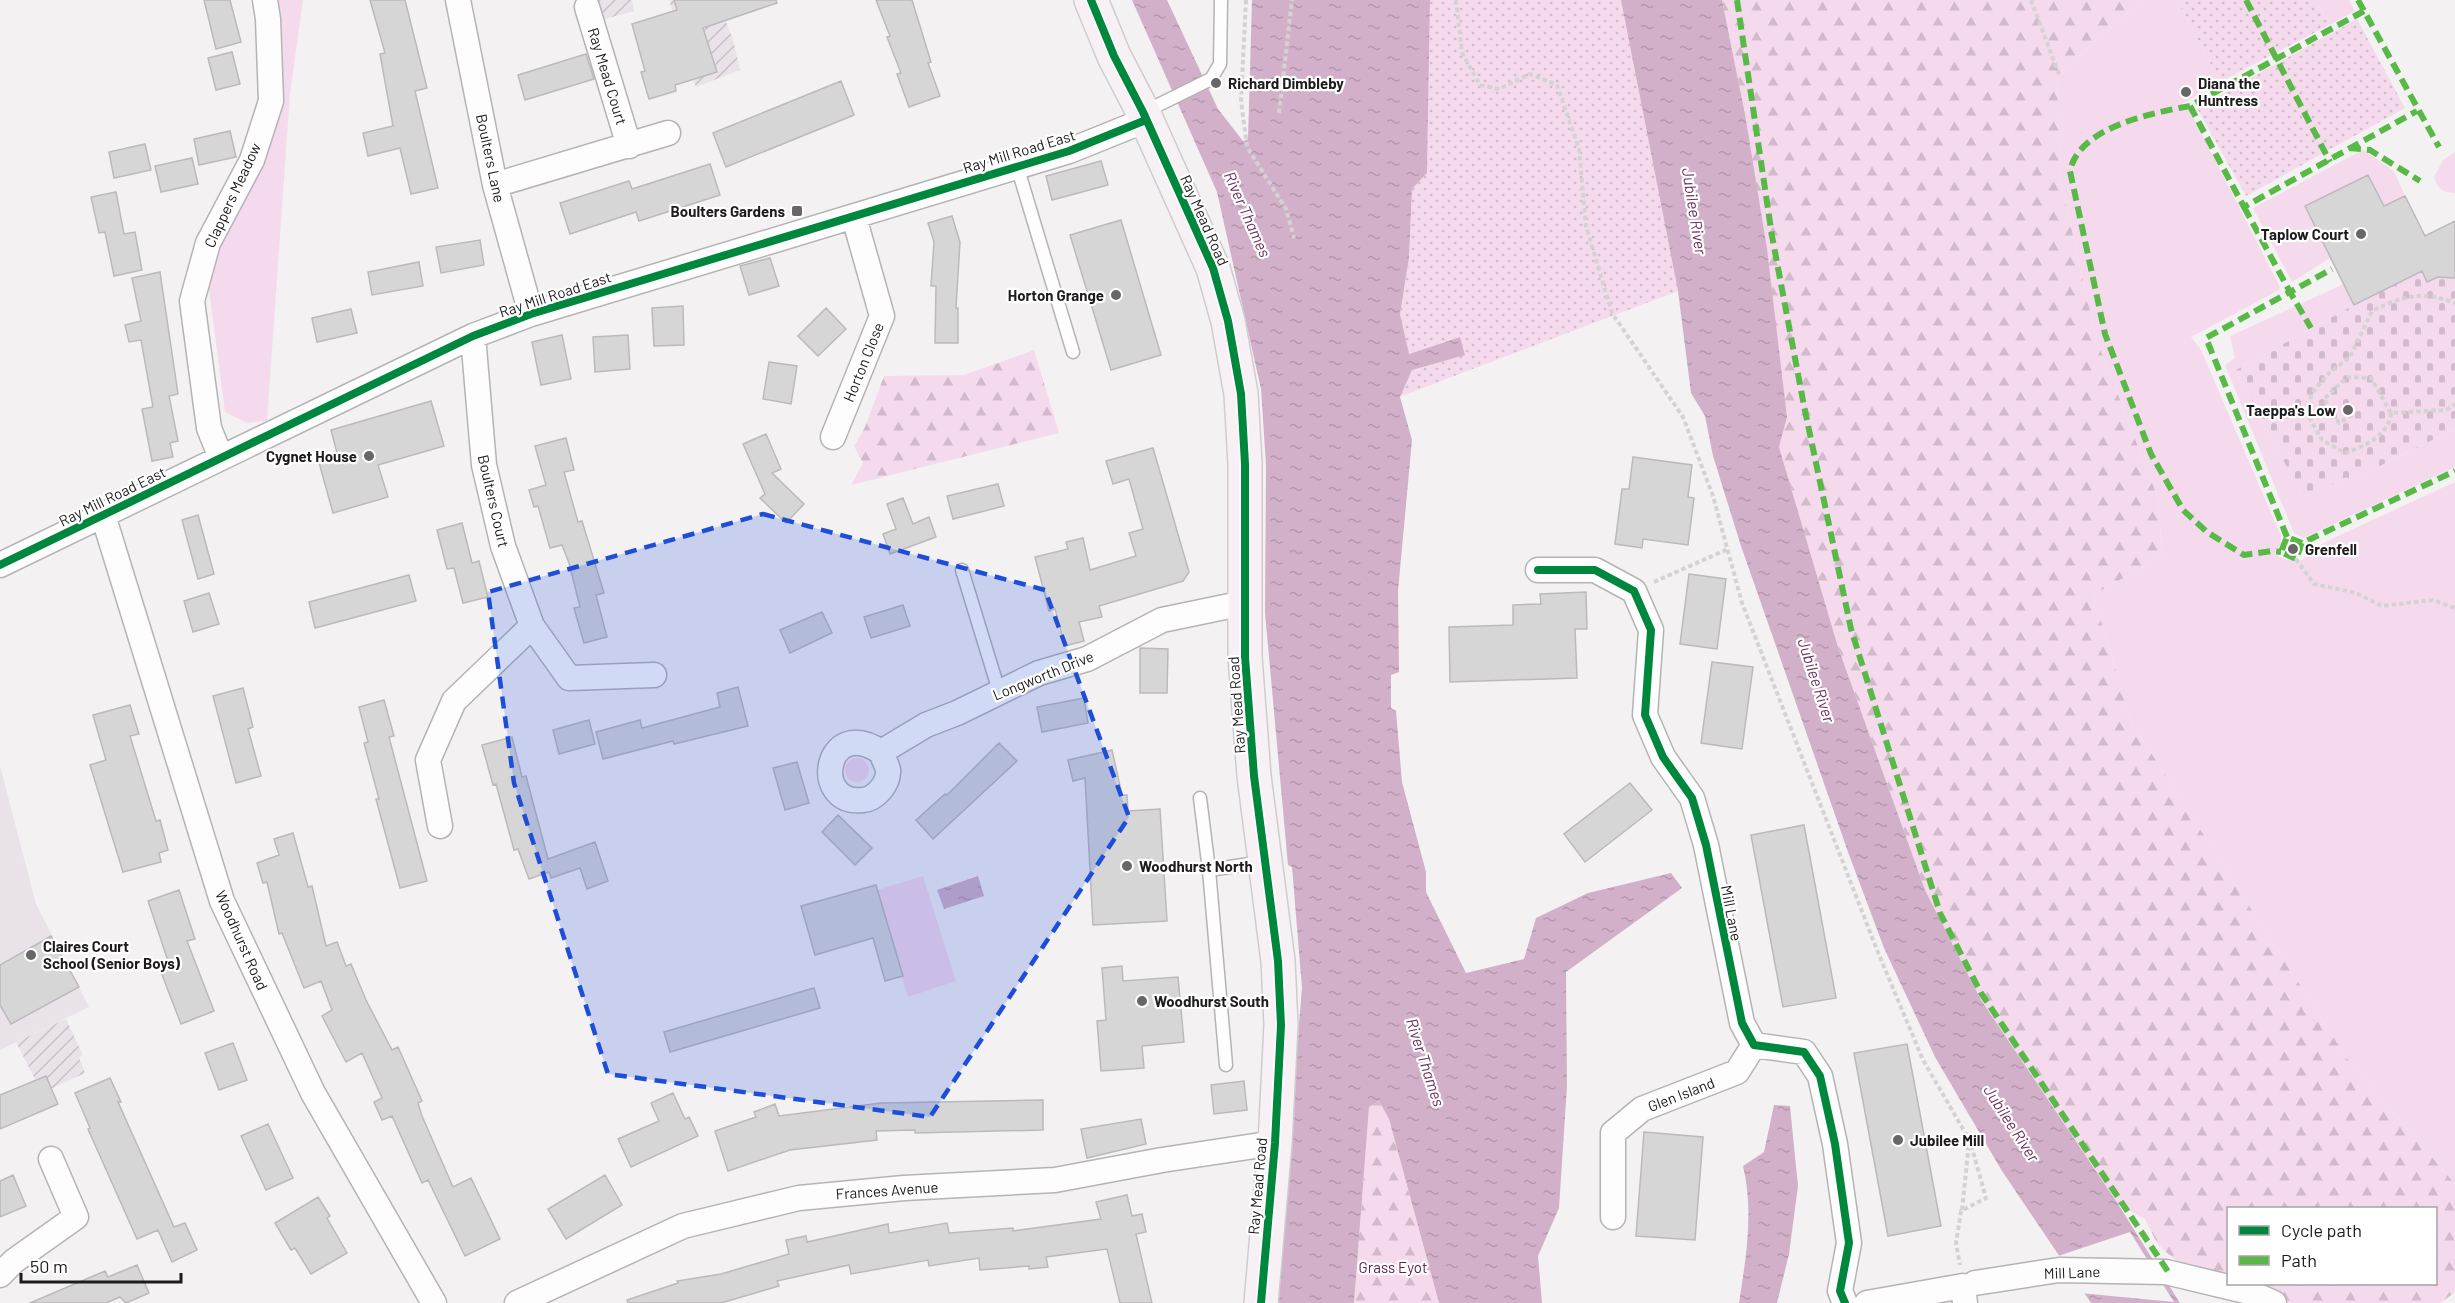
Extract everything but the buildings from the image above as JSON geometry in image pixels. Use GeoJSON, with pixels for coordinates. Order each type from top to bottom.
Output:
{"type":"FeatureCollection","features":[{"type":"Feature","properties":{"kind":"main road","name":"Ray Mead Road"},"geometry":{"type":"LineString","coordinates":[[1091,0],[1114,57],[1149,112],[1213,268],[1236,358],[1245,464],[1244,603],[1252,752],[1280,993],[1275,1143],[1261,1303]]}},
{"type":"Feature","properties":{"kind":"street","name":"Clappers Meadow"},"geometry":{"type":"LineString","coordinates":[[221,458],[209,428],[192,301],[208,243],[252,160],[271,101],[268,19],[265,0]]}},
{"type":"Feature","properties":{"kind":"street","name":"Boulters Lane"},"geometry":{"type":"LineString","coordinates":[[458,0],[495,185],[531,314]]}},
{"type":"Feature","properties":{"kind":"street","name":"Ray Mead Court"},"geometry":{"type":"LineString","coordinates":[[587,7],[629,146]]}},
{"type":"Feature","properties":{"kind":"street","name":"Ray Mill Road East"},"geometry":{"type":"LineString","coordinates":[[0,565],[473,336],[531,314],[1069,151],[1149,112]]}},
{"type":"Feature","properties":{"kind":"street"},"geometry":{"type":"LineString","coordinates":[[495,185],[668,134]]}},
{"type":"Feature","properties":{"kind":"street","name":"Horton Close"},"geometry":{"type":"LineString","coordinates":[[833,437],[882,316],[854,217]]}},
{"type":"Feature","properties":{"kind":"street","name":"Boulters Court"},"geometry":{"type":"LineString","coordinates":[[473,336],[484,465],[504,546],[532,626],[569,678],[654,675]]}},
{"type":"Feature","properties":{"kind":"street","name":"Woodhurst Road"},"geometry":{"type":"LineString","coordinates":[[103,515],[222,901],[313,1093],[434,1303]]}},
{"type":"Feature","properties":{"kind":"street"},"geometry":{"type":"LineString","coordinates":[[1538,570],[1595,570],[1634,591]]}},
{"type":"Feature","properties":{"kind":"street","name":"Mill Lane"},"geometry":{"type":"LineString","coordinates":[[1634,591],[1651,630],[1645,716],[1663,757],[1692,798],[1706,845],[1742,1023],[1754,1045]]}},
{"type":"Feature","properties":{"kind":"street","name":"Longworth Drive"},"geometry":{"type":"LineString","coordinates":[[881,753],[926,725],[957,713],[1039,673],[1087,658],[1161,620],[1244,603]]}},
{"type":"Feature","properties":{"kind":"street"},"geometry":{"type":"LineString","coordinates":[[440,826],[428,760],[454,701],[532,626]]}},
{"type":"Feature","properties":{"kind":"street"},"geometry":{"type":"LineString","coordinates":[[1754,1045],[1804,1052],[1820,1076],[1835,1144],[1849,1243],[1840,1291],[1845,1303]]}},
{"type":"Feature","properties":{"kind":"street","name":"Glen Island"},"geometry":{"type":"LineString","coordinates":[[1613,1217],[1613,1133],[1642,1109],[1737,1072],[1754,1045]]}},
{"type":"Feature","properties":{"kind":"street","name":"Frances Avenue"},"geometry":{"type":"LineString","coordinates":[[517,1303],[683,1226],[799,1198],[904,1188],[1055,1180],[1162,1160],[1275,1143]]}},
{"type":"Feature","properties":{"kind":"street"},"geometry":{"type":"LineString","coordinates":[[0,1275],[14,1261],[76,1217],[51,1160]]}},
{"type":"Feature","properties":{"kind":"street","name":"Mill Lane"},"geometry":{"type":"LineString","coordinates":[[1867,1303],[1968,1291],[2059,1270],[2166,1272],[2249,1292],[2274,1303]]}},
{"type":"Feature","properties":{"kind":"lane"},"geometry":{"type":"LineString","coordinates":[[1149,112],[1211,78],[1220,64],[1221,0]]}},
{"type":"Feature","properties":{"kind":"lane"},"geometry":{"type":"LineString","coordinates":[[1017,165],[1073,352]]}},
{"type":"Feature","properties":{"kind":"lane"},"geometry":{"type":"LineString","coordinates":[[962,570],[999,692]]}},
{"type":"Feature","properties":{"kind":"lane"},"geometry":{"type":"LineString","coordinates":[[1200,798],[1209,870],[1226,1065]]}},
{"type":"Feature","properties":{"kind":"lane"},"geometry":{"type":"LineString","coordinates":[[1209,870],[1264,862]]}},
{"type":"Feature","properties":{"kind":"path"},"geometry":{"type":"LineString","coordinates":[[1246,0],[1241,100],[1247,147],[1286,209],[1294,238]]}},
{"type":"Feature","properties":{"kind":"path"},"geometry":{"type":"LineString","coordinates":[[1279,113],[1292,0]]}},
{"type":"Feature","properties":{"kind":"path"},"geometry":{"type":"LineString","coordinates":[[1456,0],[1462,53],[1480,85],[1499,89],[1530,74],[1557,85],[1579,149],[1586,226],[1612,313],[1646,367],[1683,417],[1713,496],[1743,603],[1877,950],[1923,1060],[1970,1142],[1986,1198],[1961,1211]]}},
{"type":"Feature","properties":{"kind":"path"},"geometry":{"type":"LineString","coordinates":[[2031,0],[2060,77]]}},
{"type":"Feature","properties":{"kind":"path"},"geometry":{"type":"LineString","coordinates":[[2391,412],[2381,433],[2364,447],[2345,453],[2322,440],[2310,419],[2311,394],[2329,374],[2350,357],[2372,310],[2403,297],[2434,296],[2455,303]]}},
{"type":"Feature","properties":{"kind":"path"},"geometry":{"type":"LineString","coordinates":[[2352,415],[2339,423],[2324,399],[2347,377],[2371,378],[2391,412]]}},
{"type":"Feature","properties":{"kind":"path"},"geometry":{"type":"LineString","coordinates":[[2391,412],[2446,410],[2455,404]]}},
{"type":"Feature","properties":{"kind":"path"},"geometry":{"type":"LineString","coordinates":[[1634,591],[1728,549]]}},
{"type":"Feature","properties":{"kind":"path"},"geometry":{"type":"LineString","coordinates":[[2296,559],[2313,584],[2356,593],[2382,606],[2433,600],[2455,608]]}},
{"type":"Feature","properties":{"kind":"path"},"geometry":{"type":"LineString","coordinates":[[1968,1291],[1956,1243],[1970,1142]]}},
{"type":"Feature","properties":{"kind":"highlighted area"},"geometry":{"type":"Polygon","coordinates":[[[763,514],[1045,590],[1129,817],[930,1117],[608,1074],[514,783],[488,592],[763,514]]]}},
{"type":"Feature","properties":{"kind":"shaded area"},"geometry":{"type":"Polygon","coordinates":[[[593,0],[632,0],[634,11],[601,20],[593,0]]]}},
{"type":"Feature","properties":{"kind":"shaded area"},"geometry":{"type":"Polygon","coordinates":[[[669,0],[718,0],[733,40],[740,70],[696,87],[669,0]]]}},
{"type":"Feature","properties":{"kind":"shaded area","name":"Claires Court School (Senior Boys)"},"geometry":{"type":"Polygon","coordinates":[[[0,766],[36,904],[89,1007],[0,1050],[0,766]]]}},
{"type":"Feature","properties":{"kind":"shaded area"},"geometry":{"type":"Polygon","coordinates":[[[66,1019],[83,1055],[79,1058],[85,1073],[42,1093],[16,1042],[66,1019]]]}},
{"type":"Feature","properties":{"kind":"green space"},"geometry":{"type":"Polygon","coordinates":[[[275,0],[303,0],[290,94],[267,421],[247,423],[225,412],[207,274],[223,233],[265,163],[283,86],[275,0]]]}},
{"type":"Feature","properties":{"kind":"green space"},"geometry":{"type":"Polygon","coordinates":[[[1430,0],[1621,0],[1678,291],[1399,397],[1412,370],[1465,354],[1459,337],[1408,354],[1400,314],[1409,258],[1412,189],[1427,173],[1430,0]]]}},
{"type":"Feature","properties":{"kind":"green space"},"geometry":{"type":"Polygon","coordinates":[[[1722,0],[2143,0],[2057,75],[2060,178],[2096,338],[2158,498],[2162,556],[2093,595],[2132,723],[2348,1060],[2455,1184],[2455,1292],[2441,1303],[2287,1303],[2235,1285],[2437,1285],[2437,1207],[2227,1207],[2227,1282],[2180,1264],[2158,1245],[2145,1219],[2118,1204],[1981,1000],[1925,890],[1838,647],[1779,447],[1787,417],[1745,114],[1722,0]]]}},
{"type":"Feature","properties":{"kind":"green space"},"geometry":{"type":"Polygon","coordinates":[[[2143,0],[2177,0],[2220,82],[2182,104],[2189,109],[2280,287],[2279,290],[2191,337],[2201,350],[2281,536],[2281,544],[2274,554],[2284,559],[2300,561],[2325,542],[2455,482],[2455,1184],[2348,1060],[2132,723],[2093,595],[2162,556],[2158,498],[2096,338],[2060,178],[2057,75],[2143,0]]]}},
{"type":"Feature","properties":{"kind":"green space"},"geometry":{"type":"Polygon","coordinates":[[[2177,0],[2316,0],[2329,25],[2220,82],[2177,0]]]}},
{"type":"Feature","properties":{"kind":"green space"},"geometry":{"type":"Polygon","coordinates":[[[2316,0],[2349,0],[2355,11],[2329,25],[2316,0]]]}},
{"type":"Feature","properties":{"kind":"green space"},"geometry":{"type":"Polygon","coordinates":[[[2357,19],[2405,108],[2246,196],[2197,108],[2357,19]]]}},
{"type":"Feature","properties":{"kind":"green space"},"geometry":{"type":"Polygon","coordinates":[[[2363,150],[2394,171],[2405,196],[2384,206],[2368,175],[2305,206],[2330,258],[2292,282],[2253,208],[2363,150]]]}},
{"type":"Feature","properties":{"kind":"green space"},"geometry":{"type":"Polygon","coordinates":[[[2455,152],[2455,193],[2451,193],[2441,190],[2434,177],[2443,160],[2455,152]]]}},
{"type":"Feature","properties":{"kind":"green space"},"geometry":{"type":"Polygon","coordinates":[[[2422,271],[2427,282],[2438,277],[2455,278],[2455,429],[2349,481],[2347,477],[2303,498],[2236,370],[2354,305],[2422,271]]]}},
{"type":"Feature","properties":{"kind":"green space"},"geometry":{"type":"Polygon","coordinates":[[[2344,284],[2354,305],[2236,370],[2303,498],[2347,477],[2349,481],[2455,429],[2455,467],[2304,538],[2294,533],[2225,365],[2235,358],[2230,336],[2344,284]]]}},
{"type":"Feature","properties":{"kind":"green space"},"geometry":{"type":"Polygon","coordinates":[[[1034,350],[1059,433],[851,485],[863,463],[854,446],[865,427],[884,376],[964,375],[1034,350]]]}},
{"type":"Feature","properties":{"kind":"green space"},"geometry":{"type":"Polygon","coordinates":[[[857,758],[866,761],[869,770],[866,779],[857,782],[848,779],[845,770],[848,761],[857,758]]]}},
{"type":"Feature","properties":{"kind":"green space"},"geometry":{"type":"Polygon","coordinates":[[[923,876],[956,981],[908,997],[874,891],[923,876]]]}},
{"type":"Feature","properties":{"kind":"green space","name":"Grass Eyot"},"geometry":{"type":"Polygon","coordinates":[[[1379,1101],[1389,1119],[1439,1303],[1354,1303],[1369,1107],[1379,1101]]]}},
{"type":"Feature","properties":{"kind":"water","name":"River Thames"},"geometry":{"type":"Polygon","coordinates":[[[1132,0],[1167,0],[1218,109],[1243,141],[1248,139],[1252,0],[1430,0],[1427,173],[1412,189],[1409,258],[1400,314],[1409,354],[1460,337],[1465,355],[1412,370],[1400,397],[1412,440],[1398,591],[1399,672],[1391,675],[1391,708],[1396,711],[1402,782],[1426,872],[1426,892],[1466,973],[1524,959],[1536,918],[1588,893],[1671,873],[1682,888],[1566,972],[1567,1086],[1559,1208],[1538,1256],[1542,1303],[1439,1303],[1389,1119],[1379,1101],[1369,1107],[1354,1303],[1276,1303],[1302,988],[1292,867],[1288,865],[1265,613],[1266,465],[1261,389],[1217,192],[1132,0]]]}},
{"type":"Feature","properties":{"kind":"water","name":"Jubilee River"},"geometry":{"type":"Polygon","coordinates":[[[1621,0],[1722,0],[1745,114],[1767,249],[1787,417],[1779,447],[1838,647],[1925,890],[1981,1000],[2118,1204],[2180,1303],[2091,1303],[2002,1171],[1935,1057],[1884,948],[1741,546],[1713,456],[1705,416],[1691,393],[1678,291],[1621,0]]]}},
{"type":"Feature","properties":{"kind":"water"},"geometry":{"type":"Polygon","coordinates":[[[978,876],[984,896],[944,909],[937,890],[978,876]]]}},
{"type":"Feature","properties":{"kind":"water"},"geometry":{"type":"Polygon","coordinates":[[[1774,1105],[1790,1106],[1798,1186],[1789,1254],[1777,1303],[1739,1303],[1748,1217],[1743,1166],[1764,1152],[1774,1105]]]}},
{"type":"Feature","properties":{"kind":"pier"},"geometry":{"type":"Polygon","coordinates":[[[2130,1232],[2174,1302],[2080,1293],[2058,1256],[2130,1232]]]}},
{"type":"Feature","properties":{"kind":"marked path"},"geometry":{"type":"LineString","coordinates":[[1737,0],[1772,236],[1804,406],[1851,629],[1940,913],[1981,993],[2169,1273]]}},
{"type":"Feature","properties":{"kind":"marked path"},"geometry":{"type":"LineString","coordinates":[[2246,0],[2330,162]]}},
{"type":"Feature","properties":{"kind":"marked path"},"geometry":{"type":"LineString","coordinates":[[2358,0],[2439,147]]}},
{"type":"Feature","properties":{"kind":"marked path"},"geometry":{"type":"LineString","coordinates":[[2364,11],[2190,106],[2244,207],[2417,111]]}},
{"type":"Feature","properties":{"kind":"marked path"},"geometry":{"type":"LineString","coordinates":[[2190,106],[2138,118],[2102,133],[2087,143],[2076,156],[2070,171],[2105,334],[2151,454],[2183,510],[2207,532],[2244,555],[2281,552]]}},
{"type":"Feature","properties":{"kind":"marked path"},"geometry":{"type":"LineString","coordinates":[[2349,148],[2370,150],[2420,181]]}},
{"type":"Feature","properties":{"kind":"marked path"},"geometry":{"type":"LineString","coordinates":[[2244,207],[2290,292],[2332,269]]}},
{"type":"Feature","properties":{"kind":"marked path"},"geometry":{"type":"LineString","coordinates":[[2287,537],[2206,338],[2290,292],[2311,328]]}},
{"type":"Feature","properties":{"kind":"marked path"},"geometry":{"type":"LineString","coordinates":[[2302,543],[2287,537],[2281,552],[2296,559],[2302,543],[2455,471]]}},
{"type":"Feature","properties":{"kind":"cycle path"},"geometry":{"type":"LineString","coordinates":[[1091,0],[1114,56],[1143,112],[1213,268],[1228,321],[1241,394],[1245,464],[1245,657],[1254,776],[1278,961],[1281,1025],[1275,1143],[1261,1303]]}},
{"type":"Feature","properties":{"kind":"cycle path"},"geometry":{"type":"LineString","coordinates":[[0,565],[473,336],[531,314],[1069,151],[1146,120]]}},
{"type":"Feature","properties":{"kind":"cycle path"},"geometry":{"type":"LineString","coordinates":[[1538,570],[1595,570],[1634,591],[1651,630],[1645,715],[1663,757],[1692,798],[1706,845],[1742,1023],[1754,1045],[1804,1052],[1820,1076],[1835,1144],[1849,1243],[1840,1291],[1845,1303]]}},
{"type":"Feature","properties":{"kind":"place","name":"Richard Dimbleby"},"geometry":{"type":"Point","coordinates":[1216,83]}},
{"type":"Feature","properties":{"kind":"place","name":"Diana the Huntress"},"geometry":{"type":"Point","coordinates":[2186,92]}},
{"type":"Feature","properties":{"kind":"place","name":"Boulters Gardens"},"geometry":{"type":"Point","coordinates":[797,211]}},
{"type":"Feature","properties":{"kind":"place","name":"Taplow Court"},"geometry":{"type":"Point","coordinates":[2361,234]}},
{"type":"Feature","properties":{"kind":"place","name":"Horton Grange"},"geometry":{"type":"Point","coordinates":[1116,295]}},
{"type":"Feature","properties":{"kind":"place","name":"Taeppa's Low"},"geometry":{"type":"Point","coordinates":[2348,410]}},
{"type":"Feature","properties":{"kind":"place","name":"Cygnet House"},"geometry":{"type":"Point","coordinates":[369,456]}},
{"type":"Feature","properties":{"kind":"place","name":"Grenfell"},"geometry":{"type":"Point","coordinates":[2293,549]}},
{"type":"Feature","properties":{"kind":"place","name":"Woodhurst North"},"geometry":{"type":"Point","coordinates":[1127,866]}},
{"type":"Feature","properties":{"kind":"place","name":"Claires Court School (Senior Boys)"},"geometry":{"type":"Point","coordinates":[31,955]}},
{"type":"Feature","properties":{"kind":"place","name":"Woodhurst South"},"geometry":{"type":"Point","coordinates":[1142,1001]}},
{"type":"Feature","properties":{"kind":"place","name":"Jubilee Mill"},"geometry":{"type":"Point","coordinates":[1898,1140]}}]}
